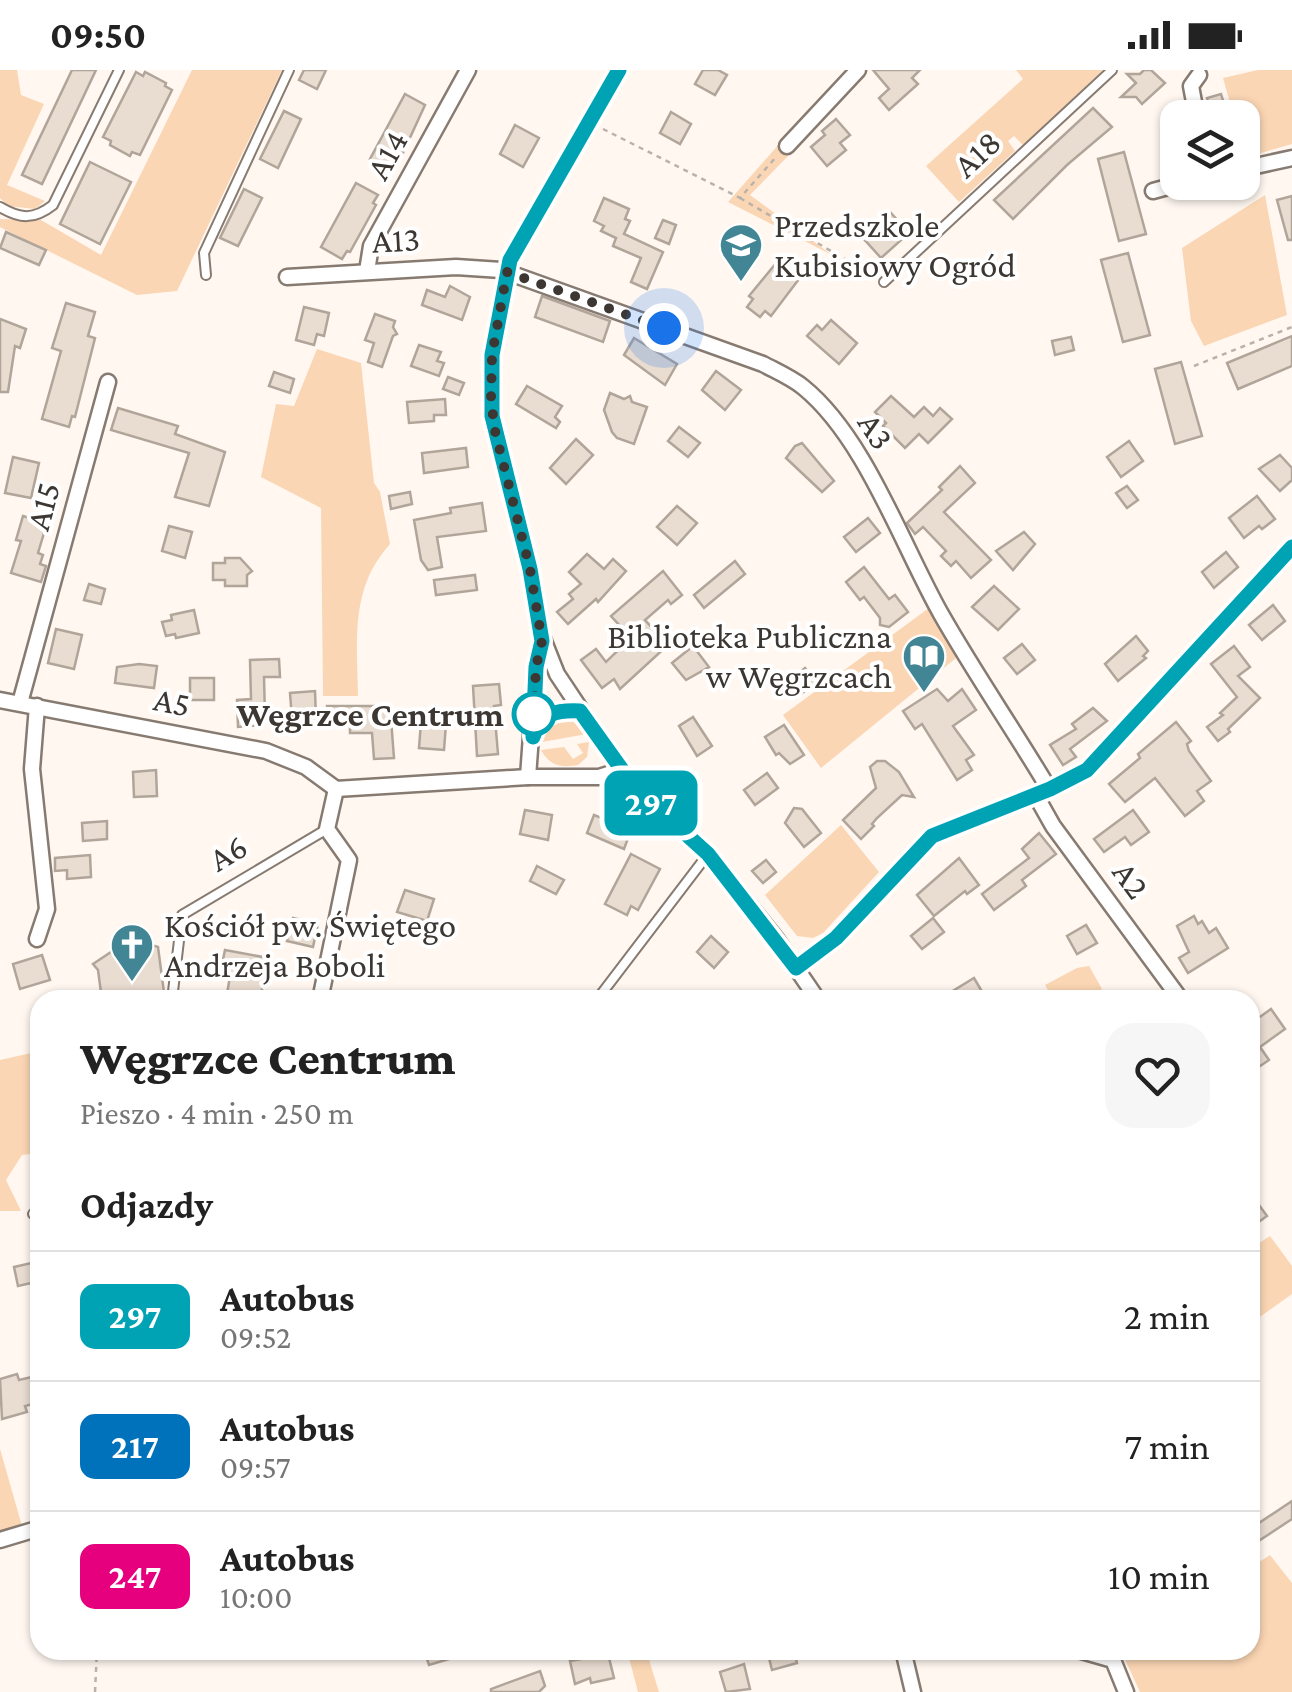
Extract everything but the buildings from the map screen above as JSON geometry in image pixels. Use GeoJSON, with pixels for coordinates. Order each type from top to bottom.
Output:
{"type":"FeatureCollection","features":[{"type":"Feature","properties":{"kind":"street","name":"A14"},"geometry":{"type":"LineString","coordinates":[[367,271],[371,246],[468,70]]}},
{"type":"Feature","properties":{"kind":"street"},"geometry":{"type":"LineString","coordinates":[[619,70],[510,260],[491,367],[492,416],[530,569],[542,641],[557,674],[621,770],[652,805],[708,854],[811,990]]}},
{"type":"Feature","properties":{"kind":"street"},"geometry":{"type":"LineString","coordinates":[[786,146],[858,70]]}},
{"type":"Feature","properties":{"kind":"street"},"geometry":{"type":"LineString","coordinates":[[1194,100],[1191,86],[1197,72]]}},
{"type":"Feature","properties":{"kind":"street"},"geometry":{"type":"LineString","coordinates":[[1260,166],[1292,158]]}},
{"type":"Feature","properties":{"kind":"street"},"geometry":{"type":"LineString","coordinates":[[1153,190],[1160,188]]}},
{"type":"Feature","properties":{"kind":"street","name":"A13"},"geometry":{"type":"LineString","coordinates":[[288,277],[471,267],[507,272]]}},
{"type":"Feature","properties":{"kind":"street","name":"A3"},"geometry":{"type":"LineString","coordinates":[[507,272],[763,364],[803,387],[838,424],[887,505],[928,592],[1042,792]]}},
{"type":"Feature","properties":{"kind":"street","name":"A15"},"geometry":{"type":"LineString","coordinates":[[20,703],[108,382]]}},
{"type":"Feature","properties":{"kind":"street"},"geometry":{"type":"LineString","coordinates":[[796,968],[836,938],[932,836],[1087,770],[1292,548]]}},
{"type":"Feature","properties":{"kind":"street"},"geometry":{"type":"LineString","coordinates":[[528,777],[536,667],[542,641]]}},
{"type":"Feature","properties":{"kind":"street","name":"A5"},"geometry":{"type":"LineString","coordinates":[[0,700],[266,752],[306,767],[336,789]]}},
{"type":"Feature","properties":{"kind":"street"},"geometry":{"type":"LineString","coordinates":[[37,939],[47,909],[32,769],[38,706]]}},
{"type":"Feature","properties":{"kind":"street"},"geometry":{"type":"LineString","coordinates":[[533,737],[539,722],[552,712],[580,711]]}},
{"type":"Feature","properties":{"kind":"street"},"geometry":{"type":"LineString","coordinates":[[322,990],[349,860],[327,828],[336,789],[528,777],[599,777],[621,770]]}},
{"type":"Feature","properties":{"kind":"street","name":"A2"},"geometry":{"type":"LineString","coordinates":[[1042,792],[1054,826],[1173,990]]}},
{"type":"Feature","properties":{"kind":"street"},"geometry":{"type":"LineString","coordinates":[[0,1540],[30,1531]]}},
{"type":"Feature","properties":{"kind":"street"},"geometry":{"type":"LineString","coordinates":[[905,1660],[913,1692]]}},
{"type":"Feature","properties":{"kind":"street"},"geometry":{"type":"LineString","coordinates":[[1113,1660],[1126,1692]]}},
{"type":"Feature","properties":{"kind":"lane"},"geometry":{"type":"LineString","coordinates":[[0,207],[15,216],[28,217],[41,215],[53,205],[120,70]]}},
{"type":"Feature","properties":{"kind":"lane"},"geometry":{"type":"LineString","coordinates":[[206,275],[204,253],[289,70]]}},
{"type":"Feature","properties":{"kind":"lane","name":"A18"},"geometry":{"type":"LineString","coordinates":[[884,282],[1112,70]]}},
{"type":"Feature","properties":{"kind":"lane","name":"A6"},"geometry":{"type":"LineString","coordinates":[[173,990],[182,915],[327,828]]}},
{"type":"Feature","properties":{"kind":"lane"},"geometry":{"type":"LineString","coordinates":[[604,990],[708,854]]}},
{"type":"Feature","properties":{"kind":"path"},"geometry":{"type":"LineString","coordinates":[[588,122],[740,198],[884,282]]}},
{"type":"Feature","properties":{"kind":"path"},"geometry":{"type":"LineString","coordinates":[[740,198],[786,146]]}},
{"type":"Feature","properties":{"kind":"path"},"geometry":{"type":"LineString","coordinates":[[1194,366],[1292,328]]}},
{"type":"Feature","properties":{"kind":"path"},"geometry":{"type":"LineString","coordinates":[[94,1692],[96,1660]]}},
{"type":"Feature","properties":{"kind":"shaded area"},"geometry":{"type":"Polygon","coordinates":[[[0,70],[17,70],[21,95],[44,104],[7,185],[45,201],[35,209],[8,206],[0,198],[0,70]]]}},
{"type":"Feature","properties":{"kind":"shaded area"},"geometry":{"type":"Polygon","coordinates":[[[192,70],[282,70],[177,291],[137,295],[0,227],[0,219],[41,220],[101,255],[192,70]]]}},
{"type":"Feature","properties":{"kind":"shaded area"},"geometry":{"type":"Polygon","coordinates":[[[1016,70],[1103,70],[1023,145],[1014,136],[1008,141],[1015,151],[959,202],[926,166],[1023,79],[1016,70]]]}},
{"type":"Feature","properties":{"kind":"shaded area"},"geometry":{"type":"Polygon","coordinates":[[[1258,70],[1292,70],[1292,144],[1260,153],[1260,100],[1229,100],[1223,78],[1258,70]]]}},
{"type":"Feature","properties":{"kind":"shaded area"},"geometry":{"type":"Polygon","coordinates":[[[780,143],[790,154],[750,195],[832,255],[728,202],[780,143]]]}},
{"type":"Feature","properties":{"kind":"shaded area"},"geometry":{"type":"Polygon","coordinates":[[[1265,195],[1287,315],[1204,346],[1191,321],[1182,248],[1265,195]]]}},
{"type":"Feature","properties":{"kind":"shaded area"},"geometry":{"type":"Polygon","coordinates":[[[317,349],[361,363],[374,483],[380,492],[390,544],[368,578],[362,597],[357,635],[358,696],[323,696],[321,508],[261,477],[276,404],[294,406],[317,349]]]}},
{"type":"Feature","properties":{"kind":"shaded area"},"geometry":{"type":"Polygon","coordinates":[[[929,608],[956,658],[821,768],[783,715],[929,608]]]}},
{"type":"Feature","properties":{"kind":"shaded area"},"geometry":{"type":"Polygon","coordinates":[[[559,718],[570,719],[587,734],[542,742],[544,729],[559,718]]]}},
{"type":"Feature","properties":{"kind":"shaded area"},"geometry":{"type":"Polygon","coordinates":[[[589,742],[587,757],[578,765],[556,765],[541,750],[564,747],[573,759],[583,753],[577,744],[589,742]]]}},
{"type":"Feature","properties":{"kind":"shaded area"},"geometry":{"type":"Polygon","coordinates":[[[841,825],[879,872],[823,933],[813,938],[797,936],[765,895],[841,825]]]}},
{"type":"Feature","properties":{"kind":"shaded area"},"geometry":{"type":"Polygon","coordinates":[[[1089,966],[1102,989],[1048,990],[1045,985],[1089,966]]]}},
{"type":"Feature","properties":{"kind":"shaded area"},"geometry":{"type":"Polygon","coordinates":[[[30,1053],[30,1154],[22,1155],[6,1180],[21,1211],[0,1211],[0,1060],[30,1053]]]}},
{"type":"Feature","properties":{"kind":"shaded area"},"geometry":{"type":"Polygon","coordinates":[[[1270,1236],[1292,1266],[1292,1294],[1260,1317],[1260,1242],[1270,1236]]]}},
{"type":"Feature","properties":{"kind":"shaded area"},"geometry":{"type":"Polygon","coordinates":[[[0,1449],[22,1526],[0,1532],[0,1449]]]}},
{"type":"Feature","properties":{"kind":"shaded area"},"geometry":{"type":"Polygon","coordinates":[[[1270,1555],[1292,1583],[1292,1692],[1140,1692],[1125,1660],[1260,1660],[1260,1562],[1270,1555]]]}},
{"type":"Feature","properties":{"kind":"shaded area"},"geometry":{"type":"Polygon","coordinates":[[[630,1660],[649,1660],[659,1692],[638,1692],[630,1660]]]}},
{"type":"Feature","properties":{"kind":"bus line","name":"297"},"geometry":{"type":"LineString","coordinates":[[619,70],[510,260],[492,355],[492,416],[530,569],[542,641],[536,667],[533,737],[539,722],[552,712],[580,711],[635,788],[708,854],[796,968],[836,938],[932,836],[1087,770],[1292,547]]}},
{"type":"Feature","properties":{"kind":"place","name":"Przedszkole Kubisiowy Ogród"},"geometry":{"type":"Point","coordinates":[741,283]}},
{"type":"Feature","properties":{"kind":"place","name":"Biblioteka Publiczna w Węgrzcach"},"geometry":{"type":"Point","coordinates":[924,694]}},
{"type":"Feature","properties":{"kind":"place","name":"Węgrzce Centrum"},"geometry":{"type":"Point","coordinates":[534,714]}},
{"type":"Feature","properties":{"kind":"place","name":"Kościół pw. Świętego Andrzeja Boboli"},"geometry":{"type":"Point","coordinates":[132,983]}},
{"type":"Feature","properties":{"kind":"route"},"geometry":{"type":"LineString","coordinates":[[534,714],[536,667],[542,641],[530,569],[495,431],[491,400],[492,355],[507,272],[664,328]]}}]}
